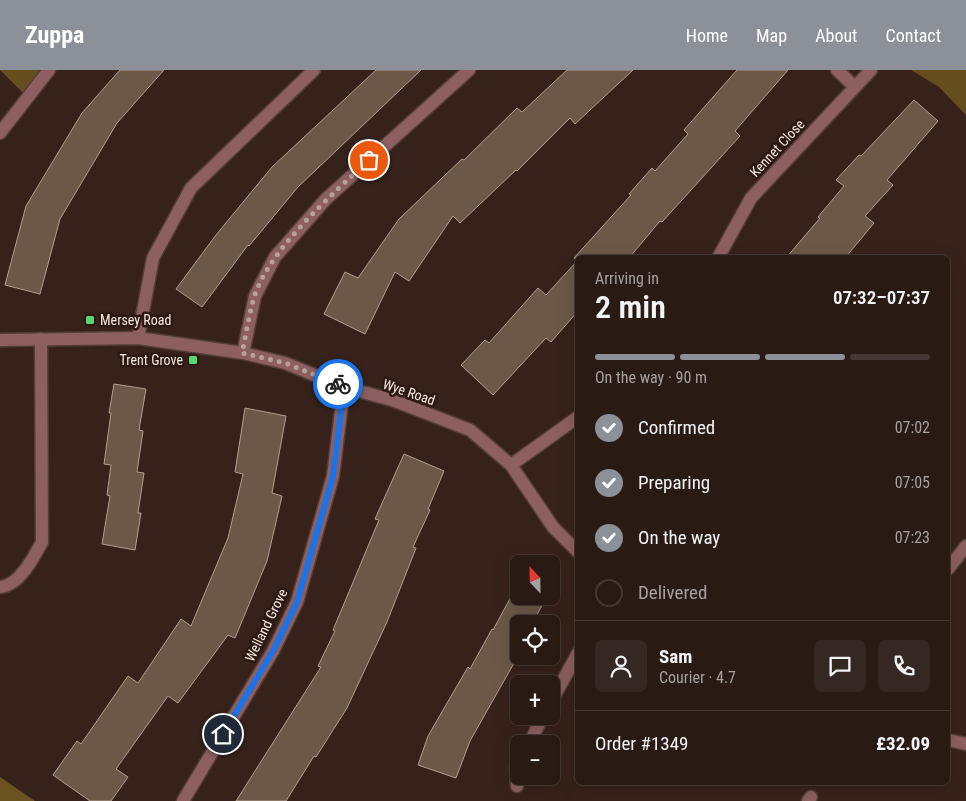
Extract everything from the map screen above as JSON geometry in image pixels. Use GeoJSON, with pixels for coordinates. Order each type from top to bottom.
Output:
{"type":"FeatureCollection","features":[{"type":"Feature","properties":{"kind":"street"},"geometry":{"type":"LineString","coordinates":[[0,134],[48,70]]}},
{"type":"Feature","properties":{"kind":"street"},"geometry":{"type":"LineString","coordinates":[[138,338],[153,258],[191,188],[314,70]]}},
{"type":"Feature","properties":{"kind":"street"},"geometry":{"type":"LineString","coordinates":[[242,353],[255,296],[275,257],[326,199],[469,70]]}},
{"type":"Feature","properties":{"kind":"street"},"geometry":{"type":"LineString","coordinates":[[837,70],[855,87]]}},
{"type":"Feature","properties":{"kind":"street","name":"Kennet Close"},"geometry":{"type":"LineString","coordinates":[[720,255],[751,198],[871,70]]}},
{"type":"Feature","properties":{"kind":"street","name":"Wye Road"},"geometry":{"type":"LineString","coordinates":[[0,340],[138,338],[242,353],[285,363],[344,387],[392,400],[470,430],[511,465],[552,527],[575,549]]}},
{"type":"Feature","properties":{"kind":"street"},"geometry":{"type":"LineString","coordinates":[[0,586],[6,586],[28,567],[42,542],[41,339]]}},
{"type":"Feature","properties":{"kind":"street","name":"Welland Grove"},"geometry":{"type":"LineString","coordinates":[[183,801],[273,651],[297,602],[333,476],[344,387]]}},
{"type":"Feature","properties":{"kind":"street"},"geometry":{"type":"LineString","coordinates":[[511,465],[575,419]]}},
{"type":"Feature","properties":{"kind":"street"},"geometry":{"type":"LineString","coordinates":[[950,566],[966,546]]}},
{"type":"Feature","properties":{"kind":"street"},"geometry":{"type":"LineString","coordinates":[[560,686],[575,658]]}},
{"type":"Feature","properties":{"kind":"street"},"geometry":{"type":"LineString","coordinates":[[950,740],[966,744]]}},
{"type":"Feature","properties":{"kind":"shaded area"},"geometry":{"type":"Polygon","coordinates":[[[0,70],[49,70],[27,97],[0,70]]]}},
{"type":"Feature","properties":{"kind":"shaded area"},"geometry":{"type":"Polygon","coordinates":[[[911,70],[966,70],[966,115],[939,87],[911,70]]]}},
{"type":"Feature","properties":{"kind":"shaded area"},"geometry":{"type":"Polygon","coordinates":[[[0,777],[35,801],[0,801],[0,777]]]}},
{"type":"Feature","properties":{"kind":"building"},"geometry":{"type":"Polygon","coordinates":[[[120,70],[164,70],[117,123],[60,219],[40,294],[5,285],[26,206],[82,113],[120,70]]]}},
{"type":"Feature","properties":{"kind":"building"},"geometry":{"type":"Polygon","coordinates":[[[376,70],[421,70],[298,187],[248,245],[202,307],[176,289],[216,235],[272,167],[376,70]]]}},
{"type":"Feature","properties":{"kind":"building"},"geometry":{"type":"Polygon","coordinates":[[[567,70],[633,70],[575,124],[570,118],[517,171],[460,223],[453,216],[409,281],[395,272],[365,334],[324,314],[345,272],[358,278],[399,219],[462,159],[464,160],[517,108],[522,112],[567,70]]]}},
{"type":"Feature","properties":{"kind":"building"},"geometry":{"type":"Polygon","coordinates":[[[737,70],[788,70],[735,131],[740,136],[662,222],[660,221],[632,255],[577,255],[631,195],[629,194],[652,168],[655,171],[688,134],[684,130],[737,70]]]}},
{"type":"Feature","properties":{"kind":"building"},"geometry":{"type":"Polygon","coordinates":[[[914,100],[938,121],[887,180],[893,185],[865,216],[874,223],[847,255],[789,255],[844,186],[836,180],[859,155],[861,156],[914,100]]]}},
{"type":"Feature","properties":{"kind":"building"},"geometry":{"type":"Polygon","coordinates":[[[575,263],[575,314],[551,342],[546,338],[493,395],[461,365],[485,340],[489,343],[538,288],[546,295],[575,263]]]}},
{"type":"Feature","properties":{"kind":"building"},"geometry":{"type":"Polygon","coordinates":[[[114,384],[146,389],[139,430],[143,431],[137,472],[144,473],[138,513],[141,513],[135,550],[102,544],[110,496],[107,495],[111,465],[104,464],[114,384]]]}},
{"type":"Feature","properties":{"kind":"building"},"geometry":{"type":"Polygon","coordinates":[[[245,408],[286,416],[272,493],[282,496],[267,561],[235,638],[228,635],[178,703],[168,696],[116,769],[128,777],[111,801],[90,801],[53,775],[77,741],[81,744],[128,676],[138,683],[181,619],[191,626],[228,538],[243,474],[235,472],[245,408]]]}},
{"type":"Feature","properties":{"kind":"building"},"geometry":{"type":"Polygon","coordinates":[[[404,454],[444,471],[428,509],[430,510],[413,547],[416,548],[387,622],[347,708],[286,801],[236,801],[321,667],[318,666],[335,631],[333,630],[379,520],[375,519],[404,454]]]}},
{"type":"Feature","properties":{"kind":"building"},"geometry":{"type":"Polygon","coordinates":[[[510,599],[510,605],[542,605],[537,615],[510,615],[510,665],[513,665],[470,741],[456,778],[418,765],[428,736],[468,667],[470,669],[510,599]]]}},
{"type":"Feature","properties":{"kind":"way so far"},"geometry":{"type":"LineString","coordinates":[[338,384],[285,363],[242,353],[255,296],[275,257],[326,199],[369,160]]}},
{"type":"Feature","properties":{"kind":"place","name":"Mersey Road"},"geometry":{"type":"Point","coordinates":[90,320]}},
{"type":"Feature","properties":{"kind":"place","name":"Trent Grove"},"geometry":{"type":"Point","coordinates":[193,360]}},
{"type":"Feature","properties":{"kind":"route"},"geometry":{"type":"LineString","coordinates":[[223,734],[273,651],[297,602],[333,476],[344,387],[338,384]]}}]}
